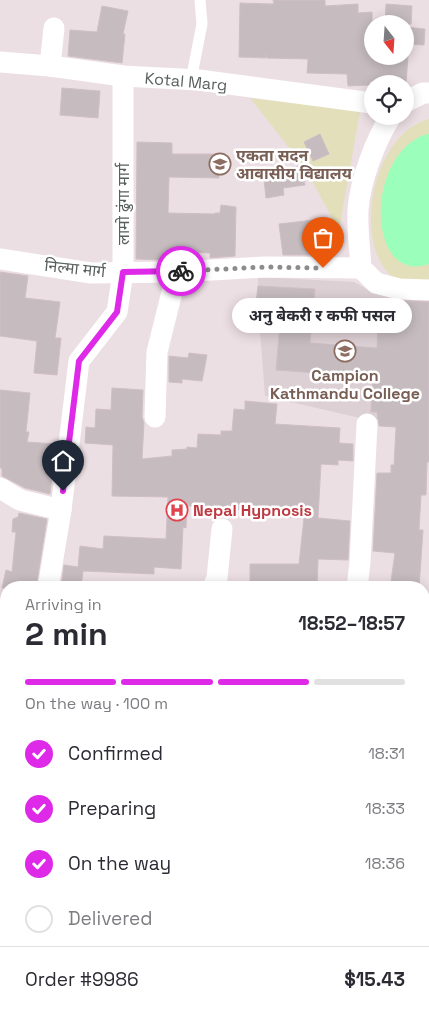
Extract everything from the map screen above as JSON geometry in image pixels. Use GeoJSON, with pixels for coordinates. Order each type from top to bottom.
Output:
{"type":"FeatureCollection","features":[{"type":"Feature","properties":{"kind":"street"},"geometry":{"type":"LineString","coordinates":[[50,66],[54,28]]}},
{"type":"Feature","properties":{"kind":"street","name":"Kotal Marg"},"geometry":{"type":"LineString","coordinates":[[0,62],[50,66],[123,76],[191,80],[364,102]]}},
{"type":"Feature","properties":{"kind":"street","name":"लामो ढुंगा मार्ग"},"geometry":{"type":"LineString","coordinates":[[49,581],[61,510],[79,361],[117,312],[123,272],[123,76]]}},
{"type":"Feature","properties":{"kind":"street"},"geometry":{"type":"LineString","coordinates":[[386,125],[366,170],[358,210],[361,268],[376,283],[399,289],[429,290]]}},
{"type":"Feature","properties":{"kind":"street","name":"निल्मा मार्ग"},"geometry":{"type":"LineString","coordinates":[[0,259],[91,272],[177,272],[266,267],[361,268]]}},
{"type":"Feature","properties":{"kind":"street"},"geometry":{"type":"LineString","coordinates":[[155,416],[158,352],[177,272]]}},
{"type":"Feature","properties":{"kind":"street"},"geometry":{"type":"LineString","coordinates":[[358,581],[367,424]]}},
{"type":"Feature","properties":{"kind":"street"},"geometry":{"type":"LineString","coordinates":[[0,488],[20,500],[61,510]]}},
{"type":"Feature","properties":{"kind":"street"},"geometry":{"type":"LineString","coordinates":[[216,581],[222,529]]}},
{"type":"Feature","properties":{"kind":"lane"},"geometry":{"type":"LineString","coordinates":[[191,80],[202,24],[200,0]]}},
{"type":"Feature","properties":{"kind":"shaded area"},"geometry":{"type":"Polygon","coordinates":[[[250,98],[360,111],[339,231],[305,168],[250,98]]]}},
{"type":"Feature","properties":{"kind":"shaded area"},"geometry":{"type":"Polygon","coordinates":[[[429,119],[429,283],[405,282],[392,276],[378,257],[373,239],[371,219],[373,198],[378,177],[386,157],[397,140],[412,127],[429,119]]]}},
{"type":"Feature","properties":{"kind":"shaded area"},"geometry":{"type":"Polygon","coordinates":[[[429,134],[429,264],[408,266],[393,256],[384,238],[381,214],[383,189],[392,165],[406,146],[429,134]]]}},
{"type":"Feature","properties":{"kind":"shaded area","name":"Campion Kathmandu College"},"geometry":{"type":"Polygon","coordinates":[[[258,277],[354,282],[376,294],[429,297],[429,419],[364,419],[265,396],[258,306],[258,277]]]}},
{"type":"Feature","properties":{"kind":"building"},"geometry":{"type":"Polygon","coordinates":[[[273,0],[325,0],[325,6],[358,4],[358,13],[372,12],[372,15],[364,15],[364,65],[407,65],[407,75],[364,75],[364,85],[348,86],[347,74],[307,73],[308,59],[267,58],[266,54],[266,58],[239,57],[240,3],[274,4],[273,0]]]}},
{"type":"Feature","properties":{"kind":"building"},"geometry":{"type":"Polygon","coordinates":[[[386,4],[412,6],[412,15],[385,15],[386,4]]]}},
{"type":"Feature","properties":{"kind":"building"},"geometry":{"type":"Polygon","coordinates":[[[102,6],[128,11],[123,34],[125,34],[122,63],[68,56],[70,30],[97,32],[102,6]]]}},
{"type":"Feature","properties":{"kind":"building"},"geometry":{"type":"Polygon","coordinates":[[[414,28],[425,29],[424,45],[414,44],[414,28]]]}},
{"type":"Feature","properties":{"kind":"building"},"geometry":{"type":"Polygon","coordinates":[[[62,88],[100,91],[98,118],[60,115],[62,88]]]}},
{"type":"Feature","properties":{"kind":"building"},"geometry":{"type":"Polygon","coordinates":[[[320,134],[329,154],[313,161],[304,142],[320,134]]]}},
{"type":"Feature","properties":{"kind":"building"},"geometry":{"type":"Polygon","coordinates":[[[137,142],[172,143],[172,154],[219,154],[219,178],[169,177],[168,213],[215,214],[220,213],[221,205],[236,207],[235,256],[210,258],[210,253],[167,251],[166,260],[136,259],[137,142]]]}},
{"type":"Feature","properties":{"kind":"building"},"geometry":{"type":"Polygon","coordinates":[[[302,166],[305,185],[283,188],[284,195],[266,198],[263,170],[302,166]]]}},
{"type":"Feature","properties":{"kind":"building"},"geometry":{"type":"Polygon","coordinates":[[[314,220],[318,255],[283,255],[279,224],[314,220]]]}},
{"type":"Feature","properties":{"kind":"building"},"geometry":{"type":"Polygon","coordinates":[[[0,272],[28,276],[25,298],[60,302],[55,338],[61,338],[57,375],[34,373],[37,341],[0,336],[0,272]]]}},
{"type":"Feature","properties":{"kind":"building"},"geometry":{"type":"Polygon","coordinates":[[[258,286],[315,289],[310,343],[377,348],[378,325],[391,326],[391,300],[429,302],[429,462],[427,462],[426,495],[421,495],[419,530],[423,530],[419,581],[391,581],[395,553],[373,551],[377,473],[391,473],[391,465],[394,465],[396,427],[379,426],[377,412],[371,412],[373,377],[276,370],[281,313],[255,311],[258,286]]]}},
{"type":"Feature","properties":{"kind":"building"},"geometry":{"type":"Polygon","coordinates":[[[189,353],[207,355],[202,381],[182,379],[182,383],[169,382],[169,356],[188,358],[189,353]]]}},
{"type":"Feature","properties":{"kind":"building"},"geometry":{"type":"Polygon","coordinates":[[[112,388],[143,390],[142,459],[172,456],[172,450],[187,449],[187,447],[197,448],[198,434],[221,435],[221,431],[232,431],[234,409],[245,410],[245,401],[277,404],[275,424],[340,428],[339,443],[353,444],[353,461],[338,460],[338,465],[321,464],[318,518],[350,521],[348,560],[318,559],[317,581],[250,581],[250,564],[299,564],[304,518],[271,517],[271,511],[187,506],[186,528],[183,527],[181,569],[154,567],[154,574],[83,571],[82,581],[62,581],[64,565],[78,567],[80,546],[103,549],[104,536],[166,539],[168,497],[112,496],[113,445],[85,443],[86,427],[95,428],[96,409],[111,410],[112,388]]]}},
{"type":"Feature","properties":{"kind":"building"},"geometry":{"type":"Polygon","coordinates":[[[0,390],[30,393],[26,432],[29,432],[27,442],[56,444],[50,494],[25,488],[2,476],[2,468],[0,468],[0,390]]]}},
{"type":"Feature","properties":{"kind":"building"},"geometry":{"type":"Polygon","coordinates":[[[19,513],[47,519],[37,581],[4,581],[6,570],[12,572],[16,532],[12,532],[13,519],[18,517],[19,513]]]}},
{"type":"Feature","properties":{"kind":"way so far"},"geometry":{"type":"LineString","coordinates":[[181,271],[266,267],[323,268]]}},
{"type":"Feature","properties":{"kind":"place","name":"एकता सदन आवासीय विद्यालय"},"geometry":{"type":"Point","coordinates":[220,164]}},
{"type":"Feature","properties":{"kind":"place","name":"अनु बेकरी र कफी पसल"},"geometry":{"type":"Point","coordinates":[323,268]}},
{"type":"Feature","properties":{"kind":"place","name":"Campion Kathmandu College"},"geometry":{"type":"Point","coordinates":[345,351]}},
{"type":"Feature","properties":{"kind":"place","name":"Nepal Hypnosis"},"geometry":{"type":"Point","coordinates":[177,510]}},
{"type":"Feature","properties":{"kind":"route"},"geometry":{"type":"LineString","coordinates":[[63,491],[79,361],[117,312],[123,272],[181,271]]}}]}
